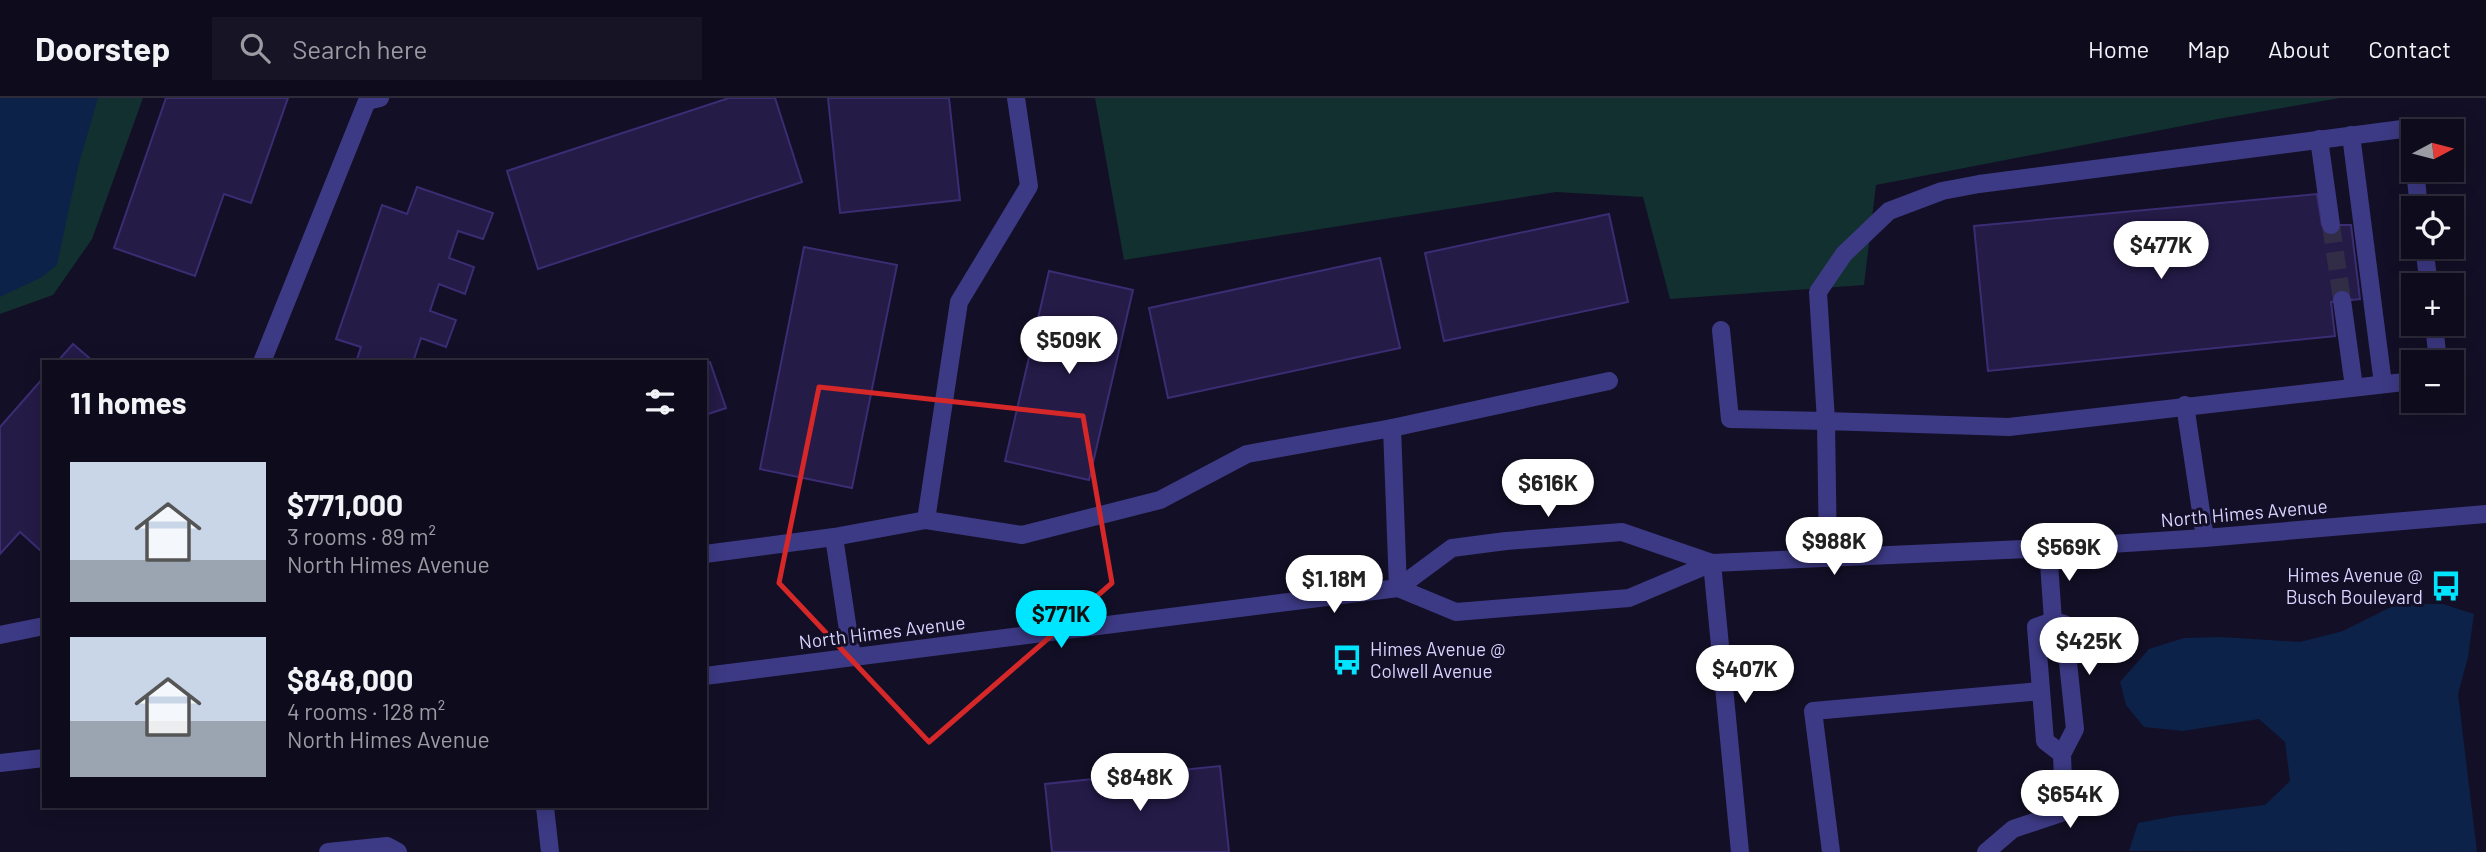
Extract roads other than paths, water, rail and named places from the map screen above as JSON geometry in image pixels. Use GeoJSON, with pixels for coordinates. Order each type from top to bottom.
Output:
{"type":"FeatureCollection","features":[{"type":"Feature","properties":{"kind":"street"},"geometry":{"type":"LineString","coordinates":[[263,360],[367,101],[380,98]]}},
{"type":"Feature","properties":{"kind":"street"},"geometry":{"type":"LineString","coordinates":[[926,520],[959,302],[1029,186],[1016,98]]}},
{"type":"Feature","properties":{"kind":"street"},"geometry":{"type":"LineString","coordinates":[[1828,558],[1826,421],[1818,292],[1844,254],[1889,211],[1942,191],[2401,129]]}},
{"type":"Feature","properties":{"kind":"street"},"geometry":{"type":"LineString","coordinates":[[2351,135],[2383,384]]}},
{"type":"Feature","properties":{"kind":"street"},"geometry":{"type":"LineString","coordinates":[[2319,139],[2331,225]]}},
{"type":"Feature","properties":{"kind":"street"},"geometry":{"type":"LineString","coordinates":[[2342,300],[2354,387]]}},
{"type":"Feature","properties":{"kind":"street"},"geometry":{"type":"LineString","coordinates":[[1721,330],[1730,419],[2009,427],[2401,382]]}},
{"type":"Feature","properties":{"kind":"street"},"geometry":{"type":"LineString","coordinates":[[707,554],[834,537],[926,520],[1022,535],[1160,500],[1247,454],[1392,428],[1609,382]]}},
{"type":"Feature","properties":{"kind":"street"},"geometry":{"type":"LineString","coordinates":[[2185,405],[2205,538]]}},
{"type":"Feature","properties":{"kind":"street"},"geometry":{"type":"LineString","coordinates":[[1392,428],[1398,588]]}},
{"type":"Feature","properties":{"kind":"street","name":"North Himes Avenue"},"geometry":{"type":"LineString","coordinates":[[1398,588],[1456,612],[1629,598],[1712,563],[2048,548],[2205,538],[2486,514]]}},
{"type":"Feature","properties":{"kind":"street","name":"North Himes Avenue"},"geometry":{"type":"LineString","coordinates":[[707,676],[1398,588],[1452,548],[1518,540],[1622,533],[1712,563]]}},
{"type":"Feature","properties":{"kind":"street"},"geometry":{"type":"LineString","coordinates":[[834,537],[852,657]]}},
{"type":"Feature","properties":{"kind":"street"},"geometry":{"type":"LineString","coordinates":[[2048,548],[2053,621]]}},
{"type":"Feature","properties":{"kind":"street"},"geometry":{"type":"LineString","coordinates":[[1712,563],[1740,852]]}},
{"type":"Feature","properties":{"kind":"street"},"geometry":{"type":"LineString","coordinates":[[1986,852],[2013,829],[2064,812],[2062,754],[2075,729],[2064,624],[2053,621],[2036,627],[2045,741],[2062,754]]}},
{"type":"Feature","properties":{"kind":"street"},"geometry":{"type":"LineString","coordinates":[[0,635],[42,626]]}},
{"type":"Feature","properties":{"kind":"street"},"geometry":{"type":"LineString","coordinates":[[1831,852],[1813,711],[2041,691]]}},
{"type":"Feature","properties":{"kind":"street"},"geometry":{"type":"LineString","coordinates":[[0,763],[42,758]]}},
{"type":"Feature","properties":{"kind":"street"},"geometry":{"type":"LineString","coordinates":[[545,808],[550,852]]}},
{"type":"Feature","properties":{"kind":"street"},"geometry":{"type":"LineString","coordinates":[[328,852],[387,846],[398,852]]}},
{"type":"Feature","properties":{"kind":"water"},"geometry":{"type":"Polygon","coordinates":[[[0,98],[98,98],[78,167],[57,265],[42,277],[0,297],[0,98]]]}},
{"type":"Feature","properties":{"kind":"water"},"geometry":{"type":"Polygon","coordinates":[[[2443,604],[2474,614],[2468,657],[2458,694],[2477,852],[2129,851],[2138,823],[2265,805],[2290,781],[2285,742],[2259,719],[2183,731],[2144,727],[2126,705],[2120,682],[2149,649],[2184,638],[2221,637],[2300,642],[2343,631],[2391,607],[2443,604]]]}},
{"type":"Feature","properties":{"kind":"tunnel"},"geometry":{"type":"LineString","coordinates":[[2331,225],[2342,300]]}},
{"type":"Feature","properties":{"kind":"place","name":"Himes Avenue @ Busch Boulevard"},"geometry":{"type":"Point","coordinates":[2446,586]}},
{"type":"Feature","properties":{"kind":"place","name":"Himes Avenue @ Colwell Avenue"},"geometry":{"type":"Point","coordinates":[1347,660]}}]}
